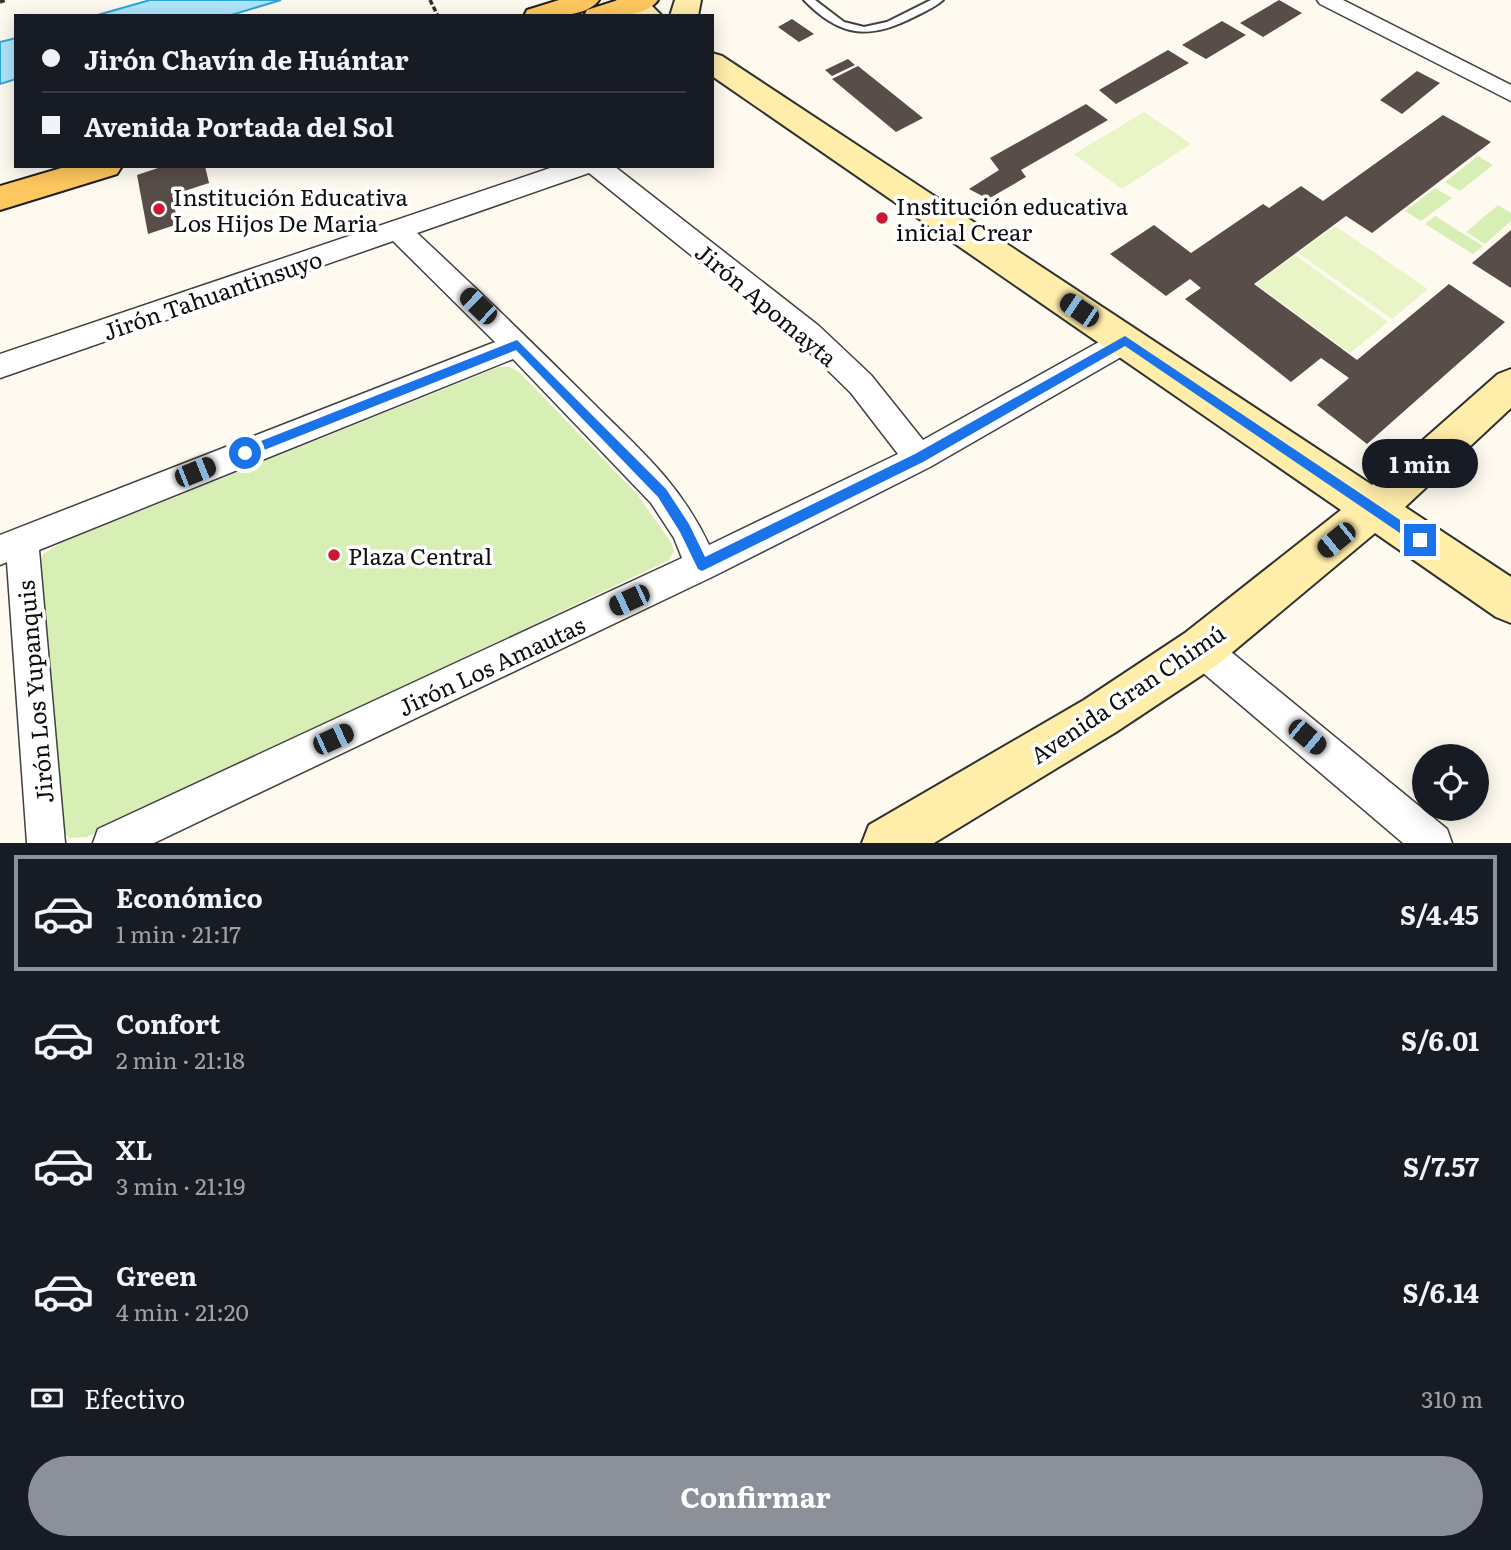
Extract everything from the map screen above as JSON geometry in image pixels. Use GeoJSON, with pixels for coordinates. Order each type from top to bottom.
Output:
{"type":"FeatureCollection","features":[{"type":"Feature","properties":{"kind":"main road"},"geometry":{"type":"LineString","coordinates":[[543,14],[586,0]]}},
{"type":"Feature","properties":{"kind":"main road"},"geometry":{"type":"LineString","coordinates":[[605,14],[639,5]]}},
{"type":"Feature","properties":{"kind":"main road"},"geometry":{"type":"LineString","coordinates":[[0,176],[26,168]]}},
{"type":"Feature","properties":{"kind":"main road"},"geometry":{"type":"LineString","coordinates":[[0,198],[99,168]]}},
{"type":"Feature","properties":{"kind":"street"},"geometry":{"type":"LineString","coordinates":[[1328,0],[1511,94]]}},
{"type":"Feature","properties":{"kind":"street"},"geometry":{"type":"LineString","coordinates":[[714,63],[1511,602]]}},
{"type":"Feature","properties":{"kind":"street","name":"Jirón Tahuantinsuyo"},"geometry":{"type":"LineString","coordinates":[[0,366],[577,168]]}},
{"type":"Feature","properties":{"kind":"street","name":"Jirón Apomayta"},"geometry":{"type":"LineString","coordinates":[[600,168],[809,334],[861,384],[919,458]]}},
{"type":"Feature","properties":{"kind":"street"},"geometry":{"type":"LineString","coordinates":[[398,230],[517,345],[662,493],[685,528],[702,565]]}},
{"type":"Feature","properties":{"kind":"street","name":"Jirón Los Amautas"},"geometry":{"type":"LineString","coordinates":[[112,843],[702,565],[919,458],[1125,341]]}},
{"type":"Feature","properties":{"kind":"street"},"geometry":{"type":"LineString","coordinates":[[11,545],[517,345]]}},
{"type":"Feature","properties":{"kind":"street","name":"Avenida Gran Chimú"},"geometry":{"type":"LineString","coordinates":[[887,843],[1100,716],[1201,649],[1374,509],[1511,384]]}},
{"type":"Feature","properties":{"kind":"street","name":"Jirón Los Yupanquis"},"geometry":{"type":"LineString","coordinates":[[11,545],[46,843]]}},
{"type":"Feature","properties":{"kind":"street"},"geometry":{"type":"LineString","coordinates":[[1201,649],[1433,843]]}},
{"type":"Feature","properties":{"kind":"lane"},"geometry":{"type":"LineString","coordinates":[[809,0],[841,24],[864,30],[890,24],[938,0]]}},
{"type":"Feature","properties":{"kind":"path"},"geometry":{"type":"LineString","coordinates":[[0,2],[6,0]]}},
{"type":"Feature","properties":{"kind":"green space"},"geometry":{"type":"Polygon","coordinates":[[[1144,112],[1191,144],[1122,189],[1074,154],[1144,112]]]}},
{"type":"Feature","properties":{"kind":"green space"},"geometry":{"type":"Polygon","coordinates":[[[1478,156],[1493,165],[1460,191],[1445,182],[1478,156]]]}},
{"type":"Feature","properties":{"kind":"green space"},"geometry":{"type":"Polygon","coordinates":[[[1435,188],[1452,198],[1421,221],[1405,211],[1435,188]]]}},
{"type":"Feature","properties":{"kind":"green space"},"geometry":{"type":"Polygon","coordinates":[[[1498,205],[1511,213],[1511,221],[1485,244],[1466,232],[1498,205]]]}},
{"type":"Feature","properties":{"kind":"green space"},"geometry":{"type":"Polygon","coordinates":[[[1435,216],[1483,246],[1473,254],[1425,224],[1435,216]]]}},
{"type":"Feature","properties":{"kind":"green space"},"geometry":{"type":"Polygon","coordinates":[[[1335,226],[1428,289],[1392,319],[1298,253],[1335,226]]]}},
{"type":"Feature","properties":{"kind":"green space"},"geometry":{"type":"Polygon","coordinates":[[[1295,255],[1388,322],[1350,353],[1256,284],[1295,255]]]}},
{"type":"Feature","properties":{"kind":"green space"},"geometry":{"type":"Polygon","coordinates":[[[499,367],[510,367],[519,372],[637,494],[672,544],[674,551],[669,560],[87,837],[69,838],[60,826],[38,569],[43,554],[61,543],[499,367]]]}},
{"type":"Feature","properties":{"kind":"water"},"geometry":{"type":"Polygon","coordinates":[[[150,0],[281,0],[235,14],[101,14],[150,0]]]}},
{"type":"Feature","properties":{"kind":"water"},"geometry":{"type":"Polygon","coordinates":[[[14,38],[14,80],[0,84],[0,42],[14,38]]]}},
{"type":"Feature","properties":{"kind":"building"},"geometry":{"type":"Polygon","coordinates":[[[1279,0],[1302,13],[1263,37],[1240,23],[1279,0]]]}},
{"type":"Feature","properties":{"kind":"building"},"geometry":{"type":"Polygon","coordinates":[[[792,19],[814,34],[799,42],[778,27],[792,19]]]}},
{"type":"Feature","properties":{"kind":"building"},"geometry":{"type":"Polygon","coordinates":[[[1222,21],[1246,35],[1206,59],[1182,45],[1222,21]]]}},
{"type":"Feature","properties":{"kind":"building"},"geometry":{"type":"Polygon","coordinates":[[[1168,50],[1189,63],[1116,104],[1099,90],[1168,50]]]}},
{"type":"Feature","properties":{"kind":"building"},"geometry":{"type":"Polygon","coordinates":[[[848,59],[855,65],[832,76],[825,70],[848,59]]]}},
{"type":"Feature","properties":{"kind":"building"},"geometry":{"type":"Polygon","coordinates":[[[858,66],[923,118],[896,132],[832,79],[858,66]]]}},
{"type":"Feature","properties":{"kind":"building"},"geometry":{"type":"Polygon","coordinates":[[[1417,71],[1440,83],[1402,114],[1380,100],[1417,71]]]}},
{"type":"Feature","properties":{"kind":"building"},"geometry":{"type":"Polygon","coordinates":[[[1086,104],[1108,120],[1021,170],[1026,177],[988,199],[969,189],[999,170],[990,158],[1086,104]]]}},
{"type":"Feature","properties":{"kind":"building"},"geometry":{"type":"Polygon","coordinates":[[[1443,115],[1491,142],[1372,233],[1346,216],[1254,284],[1357,360],[1449,284],[1505,322],[1367,444],[1317,405],[1349,378],[1321,358],[1291,382],[1185,299],[1201,288],[1190,279],[1166,296],[1110,254],[1154,225],[1191,253],[1263,204],[1269,208],[1301,186],[1323,201],[1443,115]]]}},
{"type":"Feature","properties":{"kind":"building","name":"Institución Educativa Los Hijos De Maria"},"geometry":{"type":"Polygon","coordinates":[[[158,168],[205,168],[209,183],[172,195],[178,224],[148,234],[137,175],[158,168]]]}},
{"type":"Feature","properties":{"kind":"building"},"geometry":{"type":"Polygon","coordinates":[[[1511,230],[1511,288],[1472,263],[1511,230]]]}},
{"type":"Feature","properties":{"kind":"place","name":"Institución Educativa Los Hijos De Maria"},"geometry":{"type":"Point","coordinates":[159,209]}},
{"type":"Feature","properties":{"kind":"place","name":"Institución educativa inicial Crear"},"geometry":{"type":"Point","coordinates":[882,218]}},
{"type":"Feature","properties":{"kind":"place","name":"Plaza Central"},"geometry":{"type":"Point","coordinates":[334,555]}},
{"type":"Feature","properties":{"kind":"route"},"geometry":{"type":"LineString","coordinates":[[245,453],[517,345],[615,442],[662,493],[685,528],[702,565],[919,458],[1125,341],[1420,540]]}}]}
